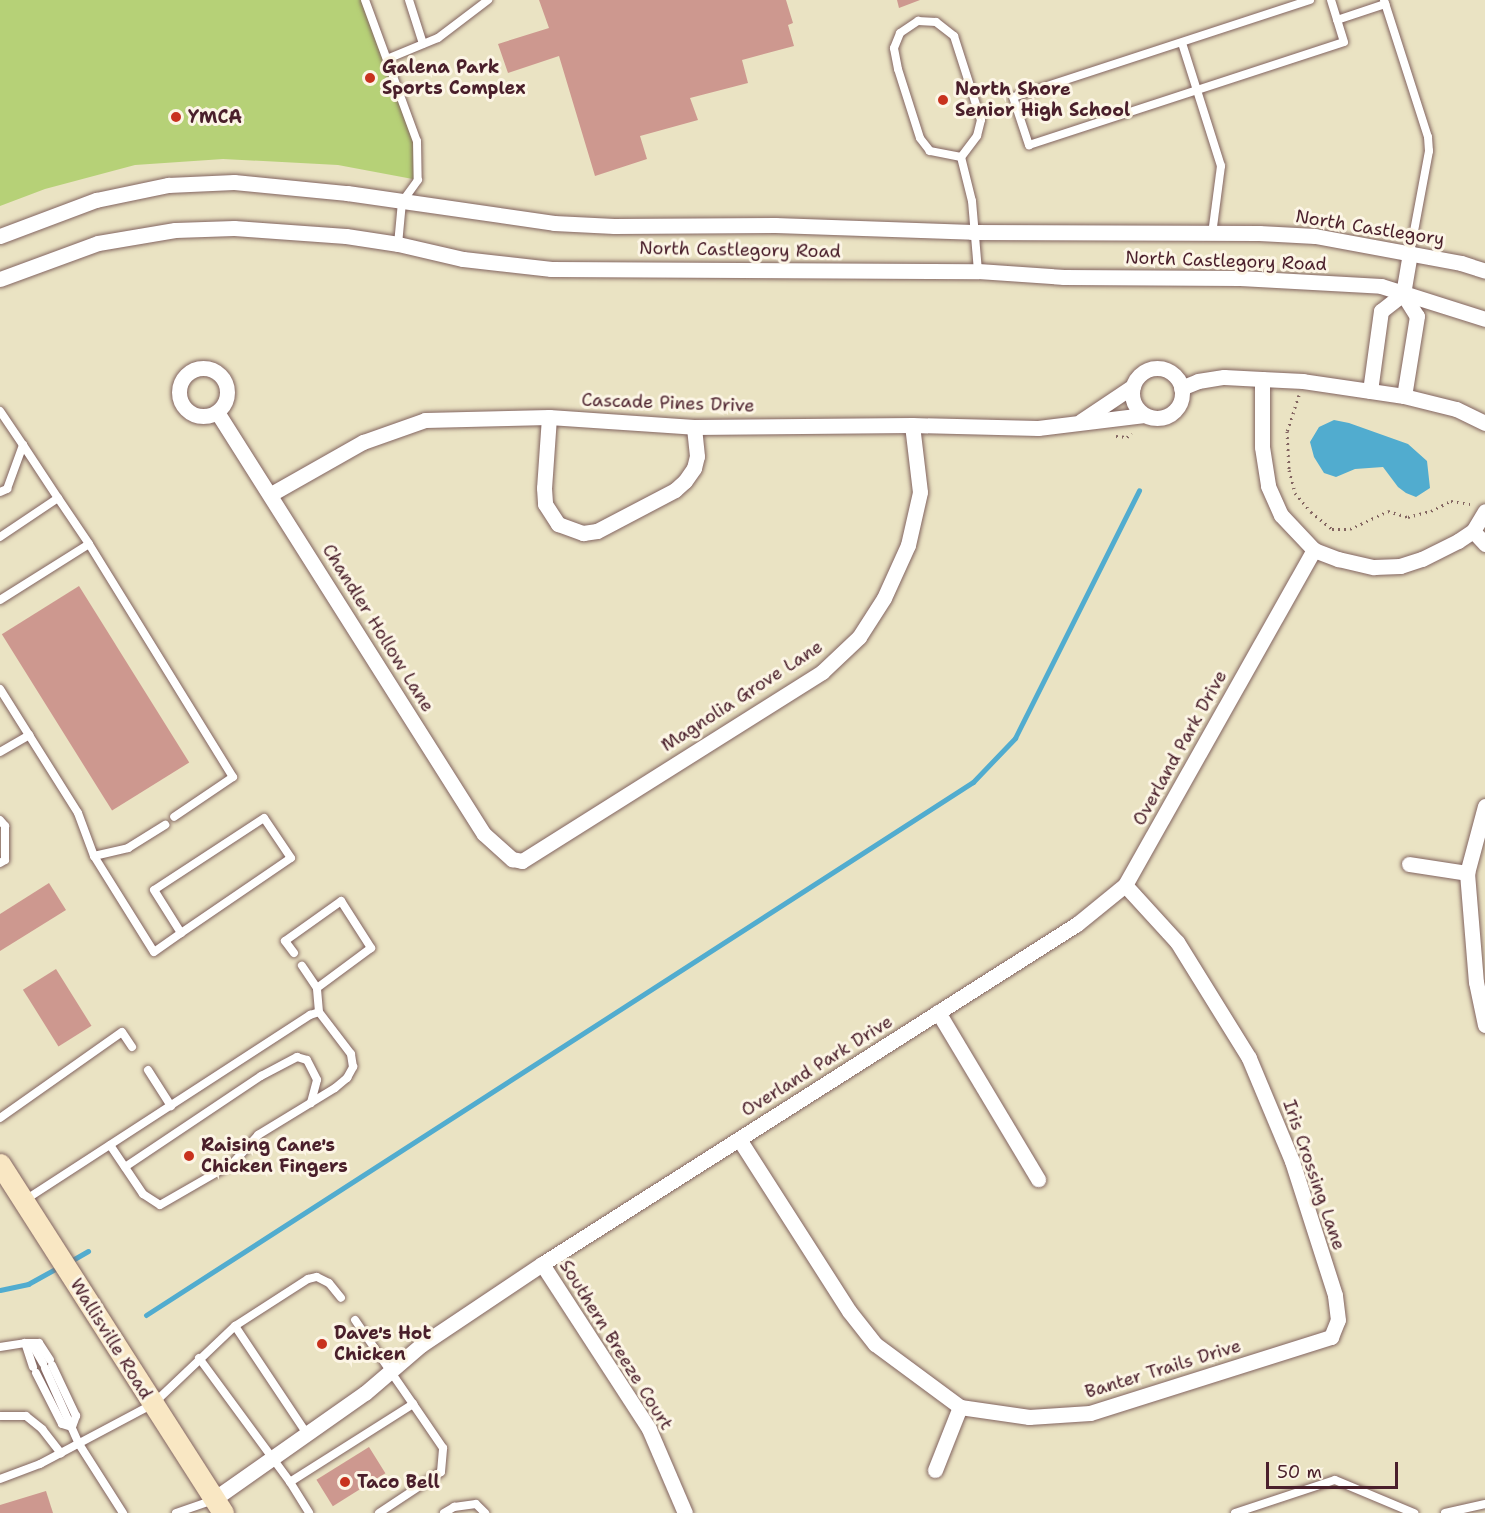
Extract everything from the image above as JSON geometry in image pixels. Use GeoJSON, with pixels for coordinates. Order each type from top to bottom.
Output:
{"type":"FeatureCollection","features":[{"type":"Feature","properties":{"kind":"main road","name":"Wallisville Road"},"geometry":{"type":"LineString","coordinates":[[0,1164],[219,1506]]}},
{"type":"Feature","properties":{"kind":"street","name":"North Castlegory Road"},"geometry":{"type":"LineString","coordinates":[[0,236],[96,200],[168,185],[234,182],[279,184],[554,223],[604,226],[775,225],[976,232],[1212,234]]}},
{"type":"Feature","properties":{"kind":"street","name":"North Castlegory Road"},"geometry":{"type":"LineString","coordinates":[[0,279],[98,243],[175,230],[234,228],[346,236],[398,244],[462,258],[551,269],[978,271],[1064,277],[1240,278],[1381,286],[1485,320]]}},
{"type":"Feature","properties":{"kind":"street","name":"North Castlegory"},"geometry":{"type":"LineString","coordinates":[[1212,234],[1315,236],[1461,263],[1485,271]]}},
{"type":"Feature","properties":{"kind":"street"},"geometry":{"type":"LineString","coordinates":[[1404,396],[1417,316],[1403,294],[1410,253]]}},
{"type":"Feature","properties":{"kind":"street"},"geometry":{"type":"LineString","coordinates":[[1370,391],[1381,311],[1403,294]]}},
{"type":"Feature","properties":{"kind":"street"},"geometry":{"type":"LineString","coordinates":[[1155,369],[1172,374],[1181,388],[1180,401],[1170,414],[1152,418],[1144,415],[1133,401],[1133,386],[1143,373],[1155,369]]}},
{"type":"Feature","properties":{"kind":"street"},"geometry":{"type":"LineString","coordinates":[[1181,388],[1198,381],[1224,376],[1303,381],[1404,396],[1456,409],[1485,423]]}},
{"type":"Feature","properties":{"kind":"street"},"geometry":{"type":"LineString","coordinates":[[1262,379],[1262,447],[1268,486],[1281,514],[1314,550],[1338,559],[1374,567],[1400,566],[1441,551],[1473,531],[1479,508]]}},
{"type":"Feature","properties":{"kind":"street","name":"Cascade Pines Drive"},"geometry":{"type":"LineString","coordinates":[[1081,421],[1133,386]]}},
{"type":"Feature","properties":{"kind":"street","name":"Chandler Hollow Lane"},"geometry":{"type":"LineString","coordinates":[[217,412],[484,834],[512,859]]}},
{"type":"Feature","properties":{"kind":"street","name":"Cascade Pines Drive"},"geometry":{"type":"LineString","coordinates":[[271,494],[363,442],[425,420],[549,417],[694,427],[912,425],[1038,428],[1144,415]]}},
{"type":"Feature","properties":{"kind":"street"},"geometry":{"type":"LineString","coordinates":[[549,417],[545,504],[558,524],[583,533],[597,531],[675,490],[685,481],[694,468],[697,456],[694,427]]}},
{"type":"Feature","properties":{"kind":"street","name":"Magnolia Grove Lane"},"geometry":{"type":"LineString","coordinates":[[512,859],[522,861],[536,853],[705,743],[772,704],[822,672],[859,637],[884,598],[908,545],[920,492],[912,425]]}},
{"type":"Feature","properties":{"kind":"street"},"geometry":{"type":"LineString","coordinates":[[1473,531],[1485,544]]}},
{"type":"Feature","properties":{"kind":"street","name":"Overland Park Drive"},"geometry":{"type":"LineString","coordinates":[[219,1506],[271,1459],[365,1393],[421,1345],[542,1264],[1077,924],[1125,885],[1314,550]]}},
{"type":"Feature","properties":{"kind":"street"},"geometry":{"type":"LineString","coordinates":[[1485,806],[1467,873],[1476,982],[1485,1025]]}},
{"type":"Feature","properties":{"kind":"street"},"geometry":{"type":"LineString","coordinates":[[1409,864],[1467,873]]}},
{"type":"Feature","properties":{"kind":"street","name":"Iris Crossing Lane"},"geometry":{"type":"LineString","coordinates":[[1125,885],[1177,942],[1249,1058],[1292,1161],[1335,1295],[1338,1320],[1331,1337]]}},
{"type":"Feature","properties":{"kind":"street"},"geometry":{"type":"LineString","coordinates":[[938,1012],[1038,1179]]}},
{"type":"Feature","properties":{"kind":"street","name":"Banter Trails Drive"},"geometry":{"type":"LineString","coordinates":[[738,1139],[849,1311],[875,1344],[960,1407],[1029,1417],[1090,1413],[1331,1337]]}},
{"type":"Feature","properties":{"kind":"street","name":"Southern Breeze Court"},"geometry":{"type":"LineString","coordinates":[[542,1264],[649,1429],[686,1513]]}},
{"type":"Feature","properties":{"kind":"street"},"geometry":{"type":"LineString","coordinates":[[935,1470],[960,1407]]}},
{"type":"Feature","properties":{"kind":"lane"},"geometry":{"type":"LineString","coordinates":[[365,0],[417,141],[418,180],[402,202],[398,244]]}},
{"type":"Feature","properties":{"kind":"lane"},"geometry":{"type":"LineString","coordinates":[[409,0],[423,44]]}},
{"type":"Feature","properties":{"kind":"lane"},"geometry":{"type":"LineString","coordinates":[[387,59],[438,38],[488,0]]}},
{"type":"Feature","properties":{"kind":"lane"},"geometry":{"type":"LineString","coordinates":[[1310,0],[1013,97],[1029,145],[1344,42],[1331,0]]}},
{"type":"Feature","properties":{"kind":"lane"},"geometry":{"type":"LineString","coordinates":[[1337,20],[1385,2],[1428,137],[1430,151],[1410,253]]}},
{"type":"Feature","properties":{"kind":"lane"},"geometry":{"type":"LineString","coordinates":[[918,21],[936,22],[954,36],[981,120],[977,136],[961,157],[930,151],[920,138],[898,69],[894,48],[900,33],[918,21]]}},
{"type":"Feature","properties":{"kind":"lane"},"geometry":{"type":"LineString","coordinates":[[1182,43],[1221,166],[1212,234]]}},
{"type":"Feature","properties":{"kind":"lane"},"geometry":{"type":"LineString","coordinates":[[961,157],[972,201],[978,271]]}},
{"type":"Feature","properties":{"kind":"lane"},"geometry":{"type":"LineString","coordinates":[[0,411],[89,544],[233,777],[174,817]]}},
{"type":"Feature","properties":{"kind":"lane"},"geometry":{"type":"LineString","coordinates":[[0,492],[7,489],[23,445]]}},
{"type":"Feature","properties":{"kind":"lane"},"geometry":{"type":"LineString","coordinates":[[0,537],[58,498]]}},
{"type":"Feature","properties":{"kind":"lane"},"geometry":{"type":"LineString","coordinates":[[0,600],[89,544]]}},
{"type":"Feature","properties":{"kind":"lane"},"geometry":{"type":"LineString","coordinates":[[0,689],[78,813],[94,856],[154,952],[291,858],[264,818],[154,890],[181,933]]}},
{"type":"Feature","properties":{"kind":"lane"},"geometry":{"type":"LineString","coordinates":[[0,752],[29,735]]}},
{"type":"Feature","properties":{"kind":"lane"},"geometry":{"type":"LineString","coordinates":[[0,820],[5,826],[5,860],[0,863]]}},
{"type":"Feature","properties":{"kind":"lane"},"geometry":{"type":"LineString","coordinates":[[94,856],[128,848],[165,825]]}},
{"type":"Feature","properties":{"kind":"lane"},"geometry":{"type":"LineString","coordinates":[[294,953],[285,941],[340,901],[372,948],[317,988]]}},
{"type":"Feature","properties":{"kind":"lane"},"geometry":{"type":"LineString","coordinates":[[110,1145],[143,1194],[160,1206],[233,1163],[250,1141],[335,1088],[347,1077],[353,1067],[351,1054],[319,1012],[317,988],[302,966]]}},
{"type":"Feature","properties":{"kind":"lane"},"geometry":{"type":"LineString","coordinates":[[24,1201],[310,1015],[319,1012]]}},
{"type":"Feature","properties":{"kind":"lane"},"geometry":{"type":"LineString","coordinates":[[0,1118],[122,1032],[132,1047]]}},
{"type":"Feature","properties":{"kind":"lane"},"geometry":{"type":"LineString","coordinates":[[124,1167],[261,1076],[297,1056],[307,1060],[317,1080],[311,1103]]}},
{"type":"Feature","properties":{"kind":"lane"},"geometry":{"type":"LineString","coordinates":[[148,1070],[171,1106]]}},
{"type":"Feature","properties":{"kind":"lane"},"geometry":{"type":"LineString","coordinates":[[0,1479],[61,1453],[153,1404],[235,1326],[308,1279],[317,1277],[329,1282],[341,1298]]}},
{"type":"Feature","properties":{"kind":"lane"},"geometry":{"type":"LineString","coordinates":[[355,1320],[444,1448],[441,1472],[379,1513]]}},
{"type":"Feature","properties":{"kind":"lane"},"geometry":{"type":"LineString","coordinates":[[235,1326],[306,1434]]}},
{"type":"Feature","properties":{"kind":"lane"},"geometry":{"type":"LineString","coordinates":[[25,1343],[35,1370],[62,1424],[72,1427]]}},
{"type":"Feature","properties":{"kind":"lane"},"geometry":{"type":"LineString","coordinates":[[0,1347],[39,1343],[79,1444],[122,1512],[112,1513]]}},
{"type":"Feature","properties":{"kind":"lane"},"geometry":{"type":"LineString","coordinates":[[199,1358],[290,1482],[309,1513]]}},
{"type":"Feature","properties":{"kind":"lane"},"geometry":{"type":"LineString","coordinates":[[290,1482],[413,1404]]}},
{"type":"Feature","properties":{"kind":"lane"},"geometry":{"type":"LineString","coordinates":[[0,1416],[26,1416],[42,1429],[61,1453]]}},
{"type":"Feature","properties":{"kind":"lane"},"geometry":{"type":"LineString","coordinates":[[1235,1513],[1335,1480],[1414,1513]]}},
{"type":"Feature","properties":{"kind":"lane"},"geometry":{"type":"LineString","coordinates":[[444,1513],[454,1507],[476,1504],[485,1513]]}},
{"type":"Feature","properties":{"kind":"lane"},"geometry":{"type":"LineString","coordinates":[[1445,1513],[1485,1504]]}},
{"type":"Feature","properties":{"kind":"lane"},"geometry":{"type":"LineString","coordinates":[[176,1513],[219,1506]]}},
{"type":"Feature","properties":{"kind":"path"},"geometry":{"type":"LineString","coordinates":[[1303,381],[1287,431],[1289,470],[1295,493],[1311,512],[1332,528],[1350,529],[1388,512],[1408,517],[1431,511],[1451,501],[1479,508]]}},
{"type":"Feature","properties":{"kind":"green space","name":"YMCA"},"geometry":{"type":"Polygon","coordinates":[[[0,0],[365,0],[417,141],[418,180],[338,165],[223,159],[135,165],[45,189],[0,206],[0,0]]]}},
{"type":"Feature","properties":{"kind":"water"},"geometry":{"type":"Polygon","coordinates":[[[1334,420],[1408,444],[1427,461],[1430,488],[1416,497],[1406,493],[1398,487],[1383,467],[1355,469],[1336,477],[1324,473],[1314,457],[1310,442],[1319,427],[1334,420]]]}},
{"type":"Feature","properties":{"kind":"building"},"geometry":{"type":"Polygon","coordinates":[[[539,0],[786,0],[793,23],[788,25],[794,46],[742,60],[748,83],[690,98],[698,120],[640,136],[647,159],[595,176],[559,56],[508,73],[498,44],[549,28],[539,0]]]}},
{"type":"Feature","properties":{"kind":"building"},"geometry":{"type":"Polygon","coordinates":[[[897,0],[920,0],[899,8],[897,0]]]}},
{"type":"Feature","properties":{"kind":"building"},"geometry":{"type":"Polygon","coordinates":[[[79,586],[189,762],[112,811],[2,634],[79,586]]]}},
{"type":"Feature","properties":{"kind":"building"},"geometry":{"type":"Polygon","coordinates":[[[49,883],[66,910],[0,951],[0,914],[49,883]]]}},
{"type":"Feature","properties":{"kind":"building"},"geometry":{"type":"Polygon","coordinates":[[[56,969],[92,1026],[58,1046],[23,990],[56,969]]]}},
{"type":"Feature","properties":{"kind":"building"},"geometry":{"type":"Polygon","coordinates":[[[369,1447],[385,1473],[333,1506],[316,1480],[369,1447]]]}},
{"type":"Feature","properties":{"kind":"building"},"geometry":{"type":"Polygon","coordinates":[[[46,1491],[53,1513],[0,1513],[0,1505],[46,1491]]]}},
{"type":"Feature","properties":{"kind":"waterway"},"geometry":{"type":"LineString","coordinates":[[146,1315],[973,782],[1015,738],[1139,490]]}},
{"type":"Feature","properties":{"kind":"waterway"},"geometry":{"type":"LineString","coordinates":[[69,1262],[88,1251]]}},
{"type":"Feature","properties":{"kind":"waterway"},"geometry":{"type":"LineString","coordinates":[[0,1290],[28,1284],[60,1266]]}},
{"type":"Feature","properties":{"kind":"place","name":"Galena Park Sports Complex"},"geometry":{"type":"Point","coordinates":[370,78]}},
{"type":"Feature","properties":{"kind":"place","name":"North Shore Senior High School"},"geometry":{"type":"Point","coordinates":[943,100]}},
{"type":"Feature","properties":{"kind":"place","name":"YMCA"},"geometry":{"type":"Point","coordinates":[176,117]}},
{"type":"Feature","properties":{"kind":"place","name":"Raising Cane's Chicken Fingers"},"geometry":{"type":"Point","coordinates":[189,1156]}},
{"type":"Feature","properties":{"kind":"place","name":"Dave's Hot Chicken"},"geometry":{"type":"Point","coordinates":[322,1344]}},
{"type":"Feature","properties":{"kind":"place","name":"Taco Bell"},"geometry":{"type":"Point","coordinates":[345,1482]}}]}
